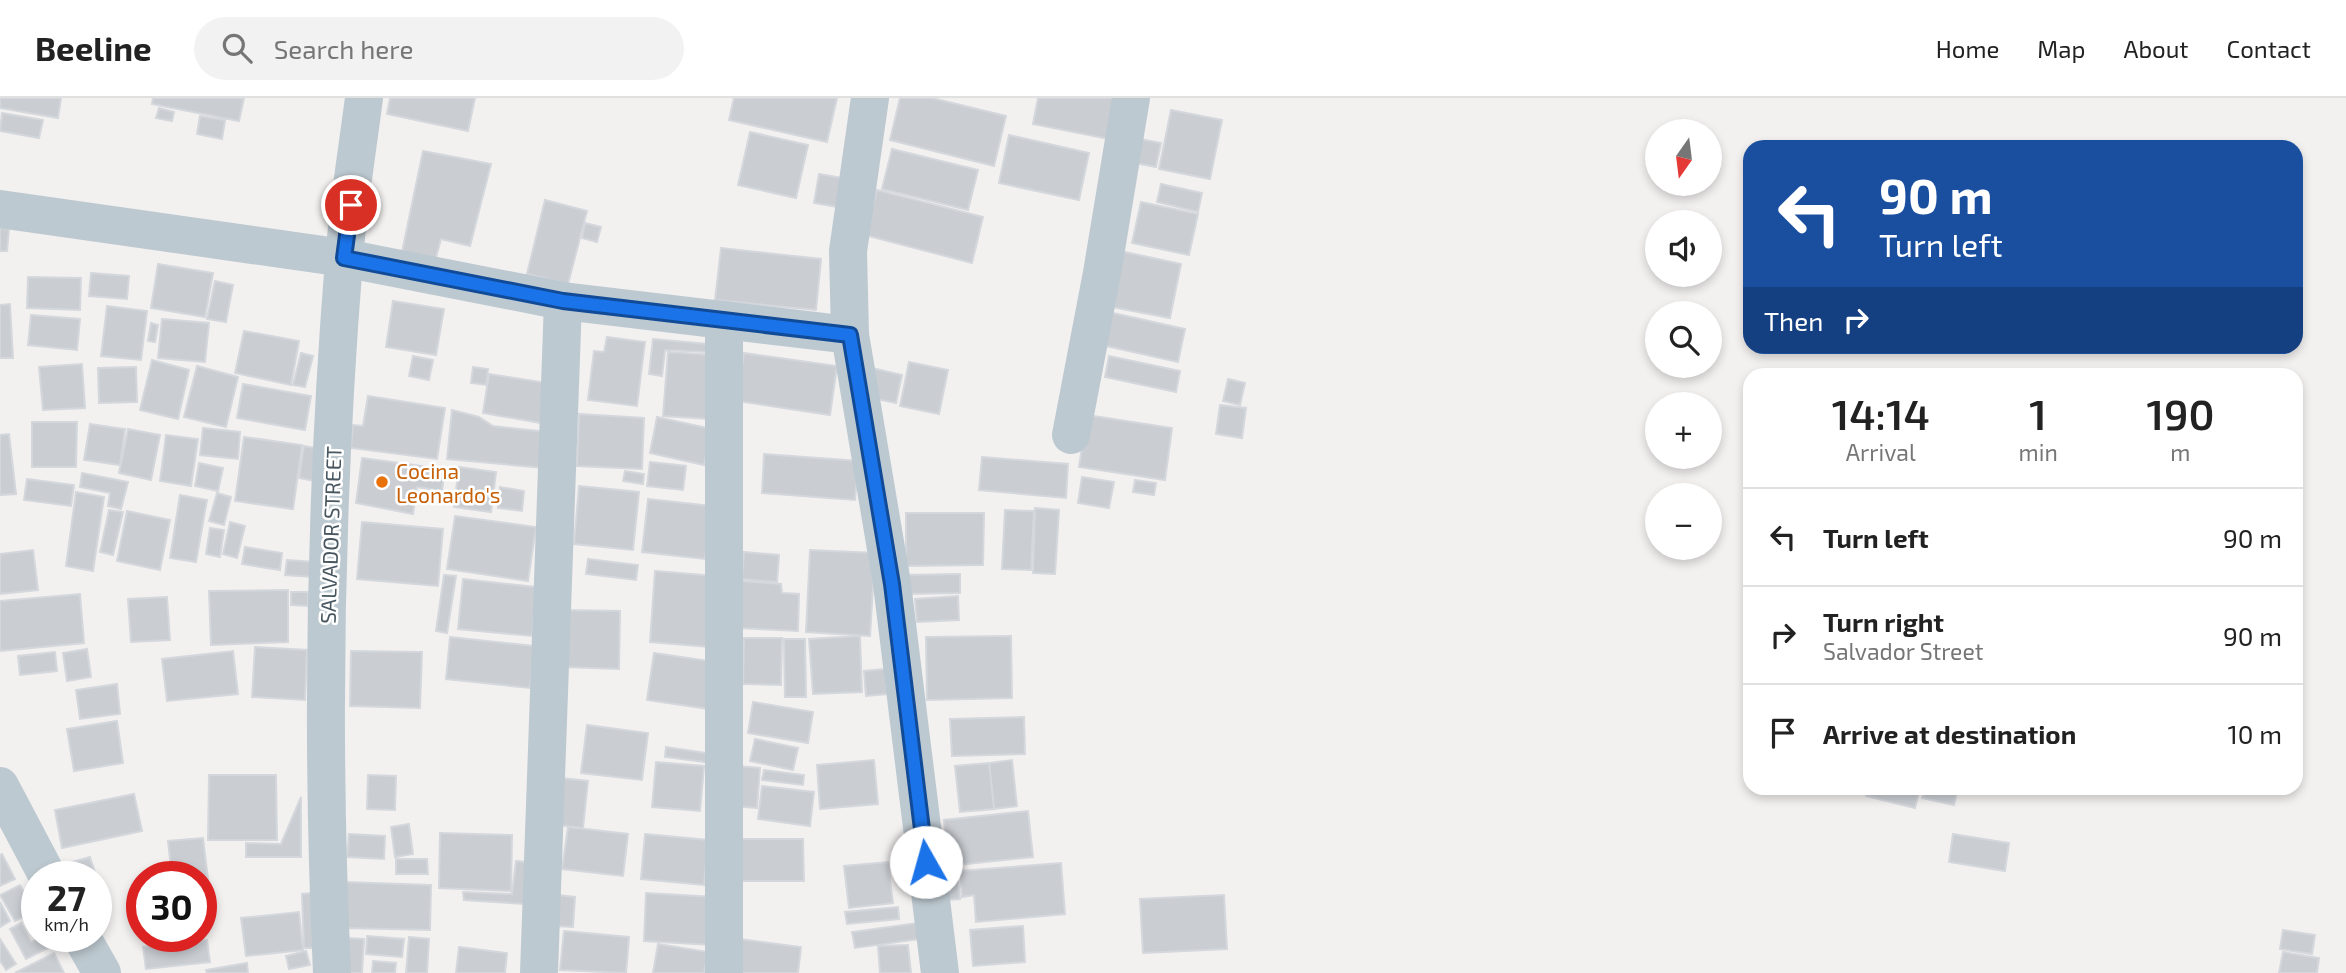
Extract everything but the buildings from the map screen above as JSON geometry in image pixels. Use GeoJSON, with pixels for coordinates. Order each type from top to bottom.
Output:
{"type":"FeatureCollection","features":[{"type":"Feature","properties":{"kind":"street","name":"SALVADOR STREET"},"geometry":{"type":"LineString","coordinates":[[332,973],[326,626],[332,446],[344,258],[364,98]]}},
{"type":"Feature","properties":{"kind":"street"},"geometry":{"type":"LineString","coordinates":[[870,98],[848,251],[850,335],[892,584],[940,973]]}},
{"type":"Feature","properties":{"kind":"street"},"geometry":{"type":"LineString","coordinates":[[1071,435],[1131,98]]}},
{"type":"Feature","properties":{"kind":"street"},"geometry":{"type":"LineString","coordinates":[[0,209],[344,258],[563,301],[850,335]]}},
{"type":"Feature","properties":{"kind":"street"},"geometry":{"type":"LineString","coordinates":[[539,973],[563,301]]}},
{"type":"Feature","properties":{"kind":"street"},"geometry":{"type":"LineString","coordinates":[[723,973],[724,320]]}},
{"type":"Feature","properties":{"kind":"street"},"geometry":{"type":"LineString","coordinates":[[0,786],[40,861]]}},
{"type":"Feature","properties":{"kind":"street"},"geometry":{"type":"LineString","coordinates":[[90,952],[102,973]]}},
{"type":"Feature","properties":{"kind":"place","name":"Cocina Leonardo's"},"geometry":{"type":"Point","coordinates":[382,482]}},
{"type":"Feature","properties":{"kind":"route"},"geometry":{"type":"LineString","coordinates":[[351,205],[344,258],[563,301],[850,335],[892,584],[926,862]]}}]}
